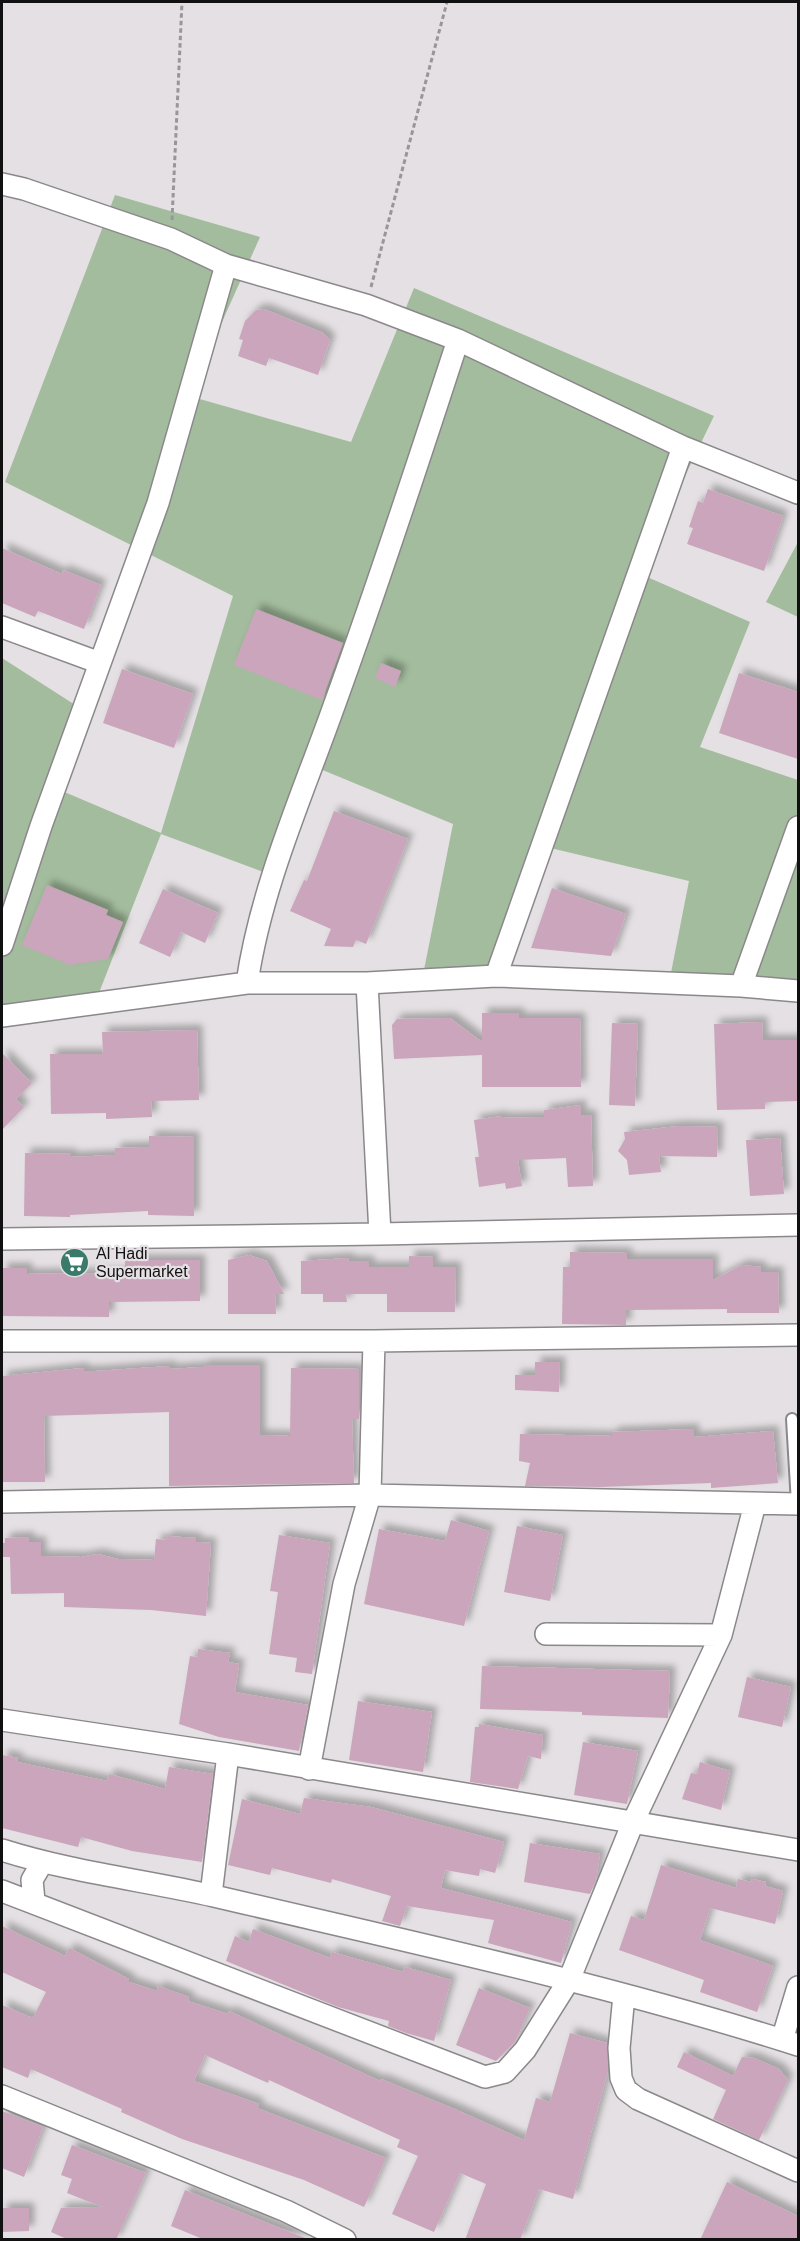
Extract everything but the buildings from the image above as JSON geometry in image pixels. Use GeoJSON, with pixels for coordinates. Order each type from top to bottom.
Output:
{"type":"FeatureCollection","features":[{"type":"Feature","properties":{"kind":"street"},"geometry":{"type":"LineString","coordinates":[[2,184],[24,189],[171,239],[226,265],[366,305],[458,340],[683,447],[798,493]]}},
{"type":"Feature","properties":{"kind":"street"},"geometry":{"type":"LineString","coordinates":[[2,945],[158,503],[226,265]]}},
{"type":"Feature","properties":{"kind":"street"},"geometry":{"type":"LineString","coordinates":[[247,983],[254,940],[289,829],[389,554],[458,340]]}},
{"type":"Feature","properties":{"kind":"street"},"geometry":{"type":"LineString","coordinates":[[496,976],[683,447]]}},
{"type":"Feature","properties":{"kind":"street"},"geometry":{"type":"LineString","coordinates":[[2,627],[100,663]]}},
{"type":"Feature","properties":{"kind":"street"},"geometry":{"type":"LineString","coordinates":[[741,986],[798,827]]}},
{"type":"Feature","properties":{"kind":"street"},"geometry":{"type":"LineString","coordinates":[[2,1016],[247,983],[367,983],[496,976],[741,986],[798,991]]}},
{"type":"Feature","properties":{"kind":"street"},"geometry":{"type":"LineString","coordinates":[[367,983],[380,1234]]}},
{"type":"Feature","properties":{"kind":"street"},"geometry":{"type":"LineString","coordinates":[[2,1239],[798,1225]]}},
{"type":"Feature","properties":{"kind":"street"},"geometry":{"type":"LineString","coordinates":[[2,1341],[374,1341],[798,1335]]}},
{"type":"Feature","properties":{"kind":"street"},"geometry":{"type":"LineString","coordinates":[[309,1769],[344,1584],[370,1495],[374,1341]]}},
{"type":"Feature","properties":{"kind":"street"},"geometry":{"type":"LineString","coordinates":[[2,1502],[370,1495],[798,1504]]}},
{"type":"Feature","properties":{"kind":"street"},"geometry":{"type":"LineString","coordinates":[[2,1891],[34,1901],[485,2077],[505,2072],[525,2050],[569,1980],[634,1820],[721,1635],[755,1504]]}},
{"type":"Feature","properties":{"kind":"street"},"geometry":{"type":"LineString","coordinates":[[546,1634],[721,1635]]}},
{"type":"Feature","properties":{"kind":"street"},"geometry":{"type":"LineString","coordinates":[[2,1720],[634,1820],[798,1850]]}},
{"type":"Feature","properties":{"kind":"street"},"geometry":{"type":"LineString","coordinates":[[211,1895],[228,1754]]}},
{"type":"Feature","properties":{"kind":"street"},"geometry":{"type":"LineString","coordinates":[[2,1850],[42,1863],[211,1895],[569,1980],[790,2042],[798,1987]]}},
{"type":"Feature","properties":{"kind":"street"},"geometry":{"type":"LineString","coordinates":[[34,1901],[32,1880],[42,1863]]}},
{"type":"Feature","properties":{"kind":"street"},"geometry":{"type":"LineString","coordinates":[[624,1995],[619,2065],[626,2090],[639,2099],[798,2171]]}},
{"type":"Feature","properties":{"kind":"street"},"geometry":{"type":"LineString","coordinates":[[2,2096],[286,2211],[345,2240]]}},
{"type":"Feature","properties":{"kind":"lane"},"geometry":{"type":"LineString","coordinates":[[792,1419],[798,1504]]}},
{"type":"Feature","properties":{"kind":"path"},"geometry":{"type":"LineString","coordinates":[[171,239],[182,2]]}},
{"type":"Feature","properties":{"kind":"path"},"geometry":{"type":"LineString","coordinates":[[366,305],[447,2]]}},
{"type":"Feature","properties":{"kind":"green space"},"geometry":{"type":"Polygon","coordinates":[[[115,195],[260,237],[189,396],[351,442],[414,288],[714,416],[638,573],[750,622],[700,747],[798,780],[798,993],[669,983],[689,881],[542,846],[496,976],[422,980],[453,824],[313,766],[274,876],[161,834],[95,1003],[2,1016],[2,945],[14,905],[2,908],[2,658],[83,710],[55,788],[161,833],[233,596],[5,482],[115,195]]]}},
{"type":"Feature","properties":{"kind":"green space"},"geometry":{"type":"Polygon","coordinates":[[[798,542],[798,617],[766,602],[798,542]]]}},
{"type":"Feature","properties":{"kind":"place","name":"Al Hadi Supermarket"},"geometry":{"type":"Point","coordinates":[75,1262]}}]}
